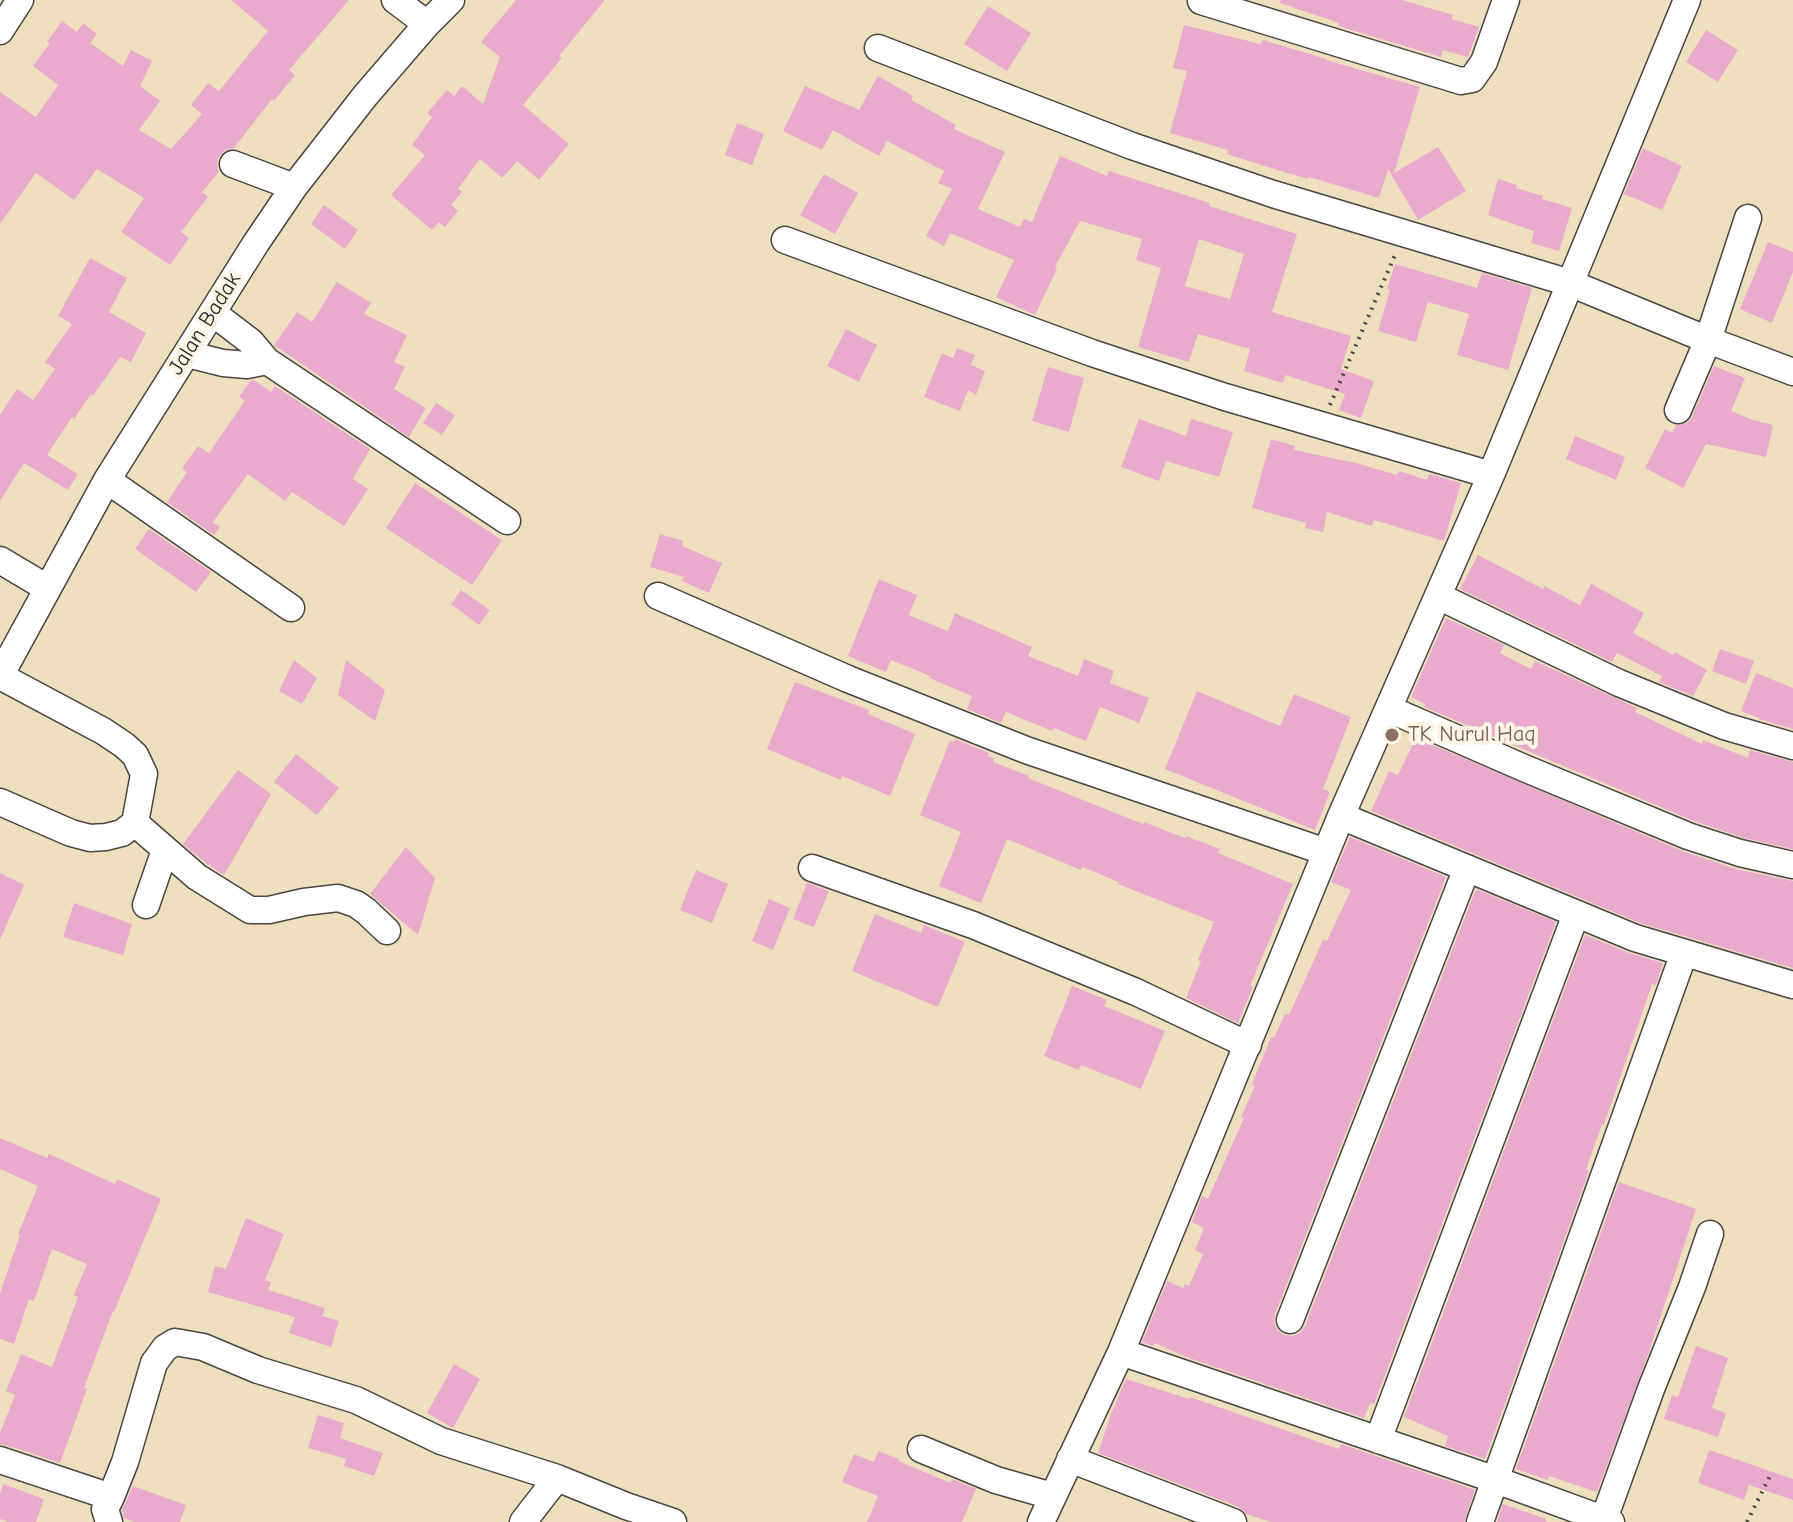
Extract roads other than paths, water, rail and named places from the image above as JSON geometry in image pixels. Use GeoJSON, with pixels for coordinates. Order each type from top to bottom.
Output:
{"type":"FeatureCollection","features":[{"type":"Feature","properties":{"kind":"street"},"geometry":{"type":"LineString","coordinates":[[0,31],[20,0]]}},
{"type":"Feature","properties":{"kind":"street"},"geometry":{"type":"LineString","coordinates":[[395,0],[427,24]]}},
{"type":"Feature","properties":{"kind":"street","name":"Jalan Badak"},"geometry":{"type":"LineString","coordinates":[[0,676],[107,480],[294,187],[365,96],[451,0]]}},
{"type":"Feature","properties":{"kind":"street"},"geometry":{"type":"LineString","coordinates":[[1201,1],[1461,81],[1472,79],[1484,62],[1506,0]]}},
{"type":"Feature","properties":{"kind":"street"},"geometry":{"type":"LineString","coordinates":[[1041,1522],[1121,1352],[1341,816],[1491,475],[1687,0]]}},
{"type":"Feature","properties":{"kind":"street"},"geometry":{"type":"LineString","coordinates":[[878,48],[1132,146],[1273,194],[1570,283],[1793,372]]}},
{"type":"Feature","properties":{"kind":"street"},"geometry":{"type":"LineString","coordinates":[[233,164],[294,187]]}},
{"type":"Feature","properties":{"kind":"street"},"geometry":{"type":"LineString","coordinates":[[1678,410],[1708,340],[1748,218]]}},
{"type":"Feature","properties":{"kind":"street"},"geometry":{"type":"LineString","coordinates":[[785,240],[1092,353],[1225,397],[1491,475]]}},
{"type":"Feature","properties":{"kind":"street"},"geometry":{"type":"LineString","coordinates":[[213,313],[251,342],[267,361],[507,521]]}},
{"type":"Feature","properties":{"kind":"street"},"geometry":{"type":"LineString","coordinates":[[187,354],[223,363],[247,365],[267,361]]}},
{"type":"Feature","properties":{"kind":"street"},"geometry":{"type":"LineString","coordinates":[[107,480],[291,608]]}},
{"type":"Feature","properties":{"kind":"street"},"geometry":{"type":"LineString","coordinates":[[0,560],[47,588]]}},
{"type":"Feature","properties":{"kind":"street"},"geometry":{"type":"LineString","coordinates":[[658,596],[848,679],[1026,750],[1326,852]]}},
{"type":"Feature","properties":{"kind":"street"},"geometry":{"type":"LineString","coordinates":[[1438,596],[1642,693],[1724,726],[1793,746]]}},
{"type":"Feature","properties":{"kind":"street"},"geometry":{"type":"LineString","coordinates":[[0,676],[124,745],[135,755],[144,774],[135,823],[122,833],[106,837],[90,838],[71,833],[0,802]]}},
{"type":"Feature","properties":{"kind":"street"},"geometry":{"type":"LineString","coordinates":[[1389,709],[1688,836],[1740,853],[1793,865]]}},
{"type":"Feature","properties":{"kind":"street"},"geometry":{"type":"LineString","coordinates":[[1341,816],[1635,938],[1793,985]]}},
{"type":"Feature","properties":{"kind":"street"},"geometry":{"type":"LineString","coordinates":[[135,823],[197,877],[250,910],[269,910],[338,898],[356,904],[387,931]]}},
{"type":"Feature","properties":{"kind":"street"},"geometry":{"type":"LineString","coordinates":[[146,905],[165,850]]}},
{"type":"Feature","properties":{"kind":"street"},"geometry":{"type":"LineString","coordinates":[[812,868],[973,925],[1136,992],[1248,1045]]}},
{"type":"Feature","properties":{"kind":"street"},"geometry":{"type":"LineString","coordinates":[[1290,1320],[1467,868]]}},
{"type":"Feature","properties":{"kind":"street"},"geometry":{"type":"LineString","coordinates":[[1378,1440],[1576,914]]}},
{"type":"Feature","properties":{"kind":"street"},"geometry":{"type":"LineString","coordinates":[[1480,1522],[1684,953]]}},
{"type":"Feature","properties":{"kind":"street"},"geometry":{"type":"LineString","coordinates":[[1121,1352],[1607,1521],[1651,1389],[1710,1234]]}},
{"type":"Feature","properties":{"kind":"street"},"geometry":{"type":"LineString","coordinates":[[0,1460],[110,1510],[154,1363],[165,1348],[175,1342],[203,1347],[258,1370],[356,1400],[441,1441],[557,1478],[673,1522]]}},
{"type":"Feature","properties":{"kind":"street"},"geometry":{"type":"LineString","coordinates":[[921,1449],[996,1480],[1052,1496]]}},
{"type":"Feature","properties":{"kind":"street"},"geometry":{"type":"LineString","coordinates":[[1070,1459],[1233,1522]]}},
{"type":"Feature","properties":{"kind":"street"},"geometry":{"type":"LineString","coordinates":[[523,1522],[557,1478]]}},
{"type":"Feature","properties":{"kind":"place","name":"TK Nurul Haq"},"geometry":{"type":"Point","coordinates":[1392,735]}}]}
